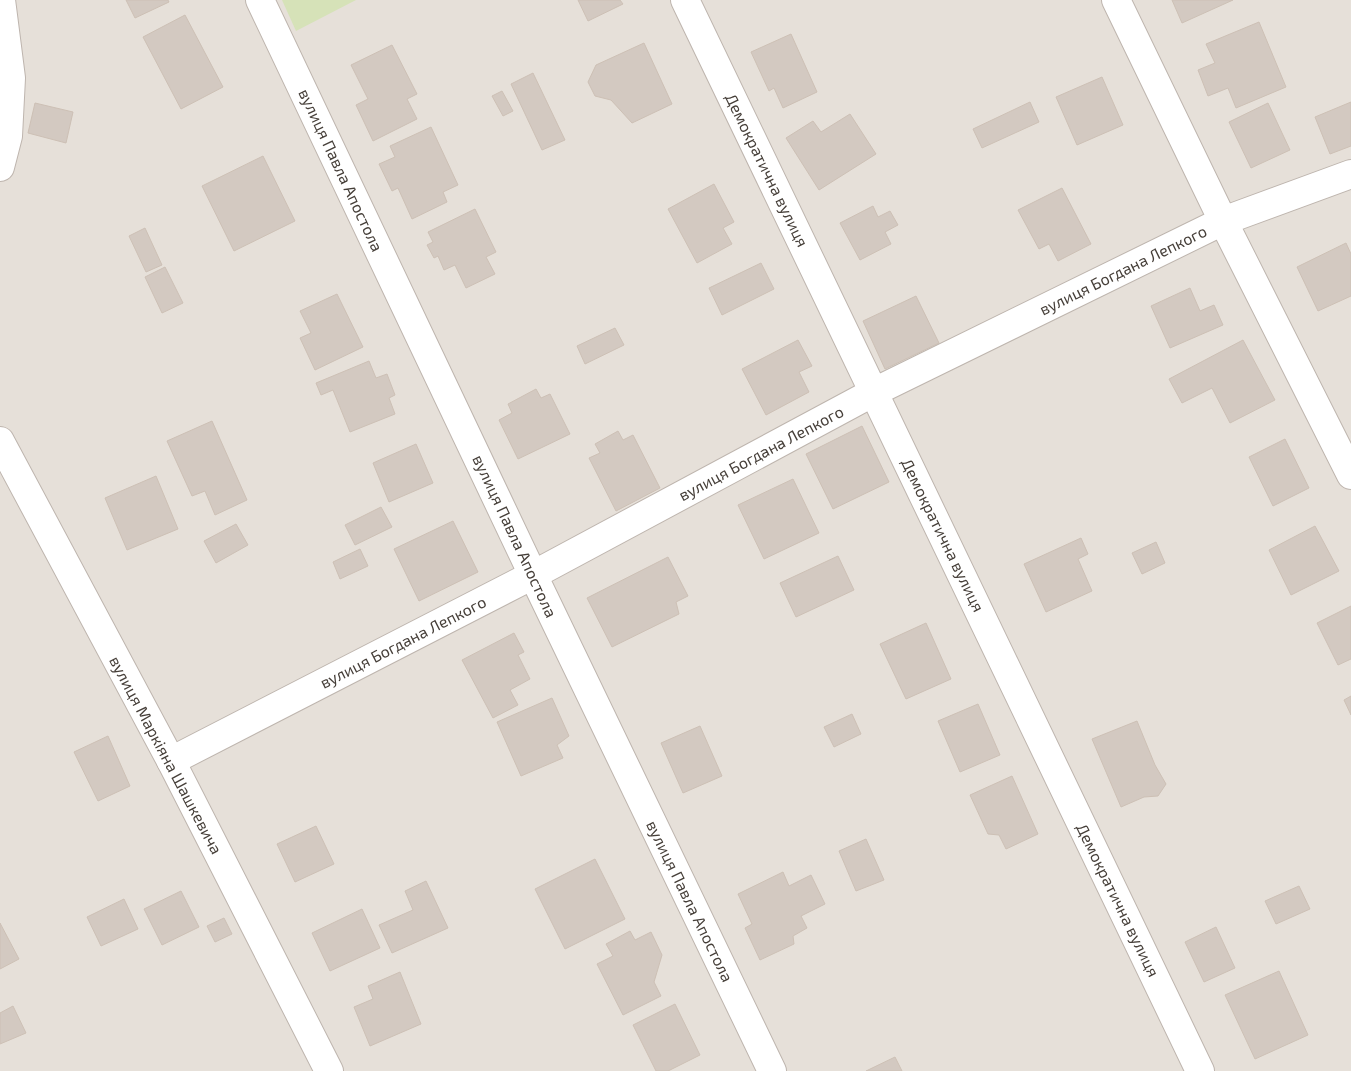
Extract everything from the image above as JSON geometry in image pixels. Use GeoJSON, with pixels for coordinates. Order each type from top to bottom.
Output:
{"type":"FeatureCollection","features":[{"type":"Feature","properties":{"kind":"street"},"geometry":{"type":"LineString","coordinates":[[0,167],[8,136],[11,78],[1,0]]}},
{"type":"Feature","properties":{"kind":"street","name":"вулиця Павла Апостола"},"geometry":{"type":"LineString","coordinates":[[260,0],[533,575],[772,1071]]}},
{"type":"Feature","properties":{"kind":"street","name":"Демократична вулиця"},"geometry":{"type":"LineString","coordinates":[[685,0],[1200,1071]]}},
{"type":"Feature","properties":{"kind":"street","name":"вулиця Богдана Лепкого"},"geometry":{"type":"LineString","coordinates":[[1116,0],[1222,221],[1351,475]]}},
{"type":"Feature","properties":{"kind":"street","name":"вулиця Богдана Лепкого"},"geometry":{"type":"LineString","coordinates":[[170,761],[533,575],[874,392],[1222,221],[1351,174]]}},
{"type":"Feature","properties":{"kind":"street","name":"вулиця Маркіяна Шашкевича"},"geometry":{"type":"LineString","coordinates":[[0,441],[170,761],[330,1071]]}},
{"type":"Feature","properties":{"kind":"shaded area"},"geometry":{"type":"Polygon","coordinates":[[[0,0],[1351,0],[1351,1071],[0,1071],[0,0]]]}},
{"type":"Feature","properties":{"kind":"green space"},"geometry":{"type":"Polygon","coordinates":[[[282,0],[356,0],[296,31],[282,0]]]}},
{"type":"Feature","properties":{"kind":"building"},"geometry":{"type":"Polygon","coordinates":[[[126,0],[168,0],[169,2],[135,18],[126,0]]]}},
{"type":"Feature","properties":{"kind":"building"},"geometry":{"type":"Polygon","coordinates":[[[578,0],[620,0],[623,4],[588,21],[578,0]]]}},
{"type":"Feature","properties":{"kind":"building"},"geometry":{"type":"Polygon","coordinates":[[[1172,0],[1233,0],[1182,23],[1172,0]]]}},
{"type":"Feature","properties":{"kind":"building"},"geometry":{"type":"Polygon","coordinates":[[[185,15],[223,87],[181,109],[143,37],[185,15]]]}},
{"type":"Feature","properties":{"kind":"building"},"geometry":{"type":"Polygon","coordinates":[[[1259,22],[1286,87],[1236,108],[1228,88],[1208,96],[1198,70],[1215,63],[1206,44],[1259,22]]]}},
{"type":"Feature","properties":{"kind":"building"},"geometry":{"type":"Polygon","coordinates":[[[791,34],[817,92],[783,108],[774,88],[769,91],[751,52],[791,34]]]}},
{"type":"Feature","properties":{"kind":"building"},"geometry":{"type":"Polygon","coordinates":[[[644,43],[672,104],[632,123],[611,100],[595,96],[588,82],[596,65],[644,43]]]}},
{"type":"Feature","properties":{"kind":"building"},"geometry":{"type":"Polygon","coordinates":[[[392,45],[417,94],[407,99],[417,119],[373,141],[356,105],[368,99],[351,65],[392,45]]]}},
{"type":"Feature","properties":{"kind":"building"},"geometry":{"type":"Polygon","coordinates":[[[533,73],[565,140],[542,150],[511,84],[533,73]]]}},
{"type":"Feature","properties":{"kind":"building"},"geometry":{"type":"Polygon","coordinates":[[[1102,77],[1123,125],[1077,145],[1056,97],[1102,77]]]}},
{"type":"Feature","properties":{"kind":"building"},"geometry":{"type":"Polygon","coordinates":[[[502,91],[513,111],[503,116],[492,96],[502,91]]]}},
{"type":"Feature","properties":{"kind":"building"},"geometry":{"type":"Polygon","coordinates":[[[1030,102],[1039,122],[982,148],[973,129],[1030,102]]]}},
{"type":"Feature","properties":{"kind":"building"},"geometry":{"type":"Polygon","coordinates":[[[1351,102],[1351,146],[1330,154],[1315,117],[1351,102]]]}},
{"type":"Feature","properties":{"kind":"building"},"geometry":{"type":"Polygon","coordinates":[[[35,103],[73,112],[66,143],[28,133],[35,103]]]}},
{"type":"Feature","properties":{"kind":"building"},"geometry":{"type":"Polygon","coordinates":[[[1268,103],[1290,150],[1251,168],[1229,122],[1268,103]]]}},
{"type":"Feature","properties":{"kind":"building"},"geometry":{"type":"Polygon","coordinates":[[[850,114],[876,154],[819,190],[786,138],[813,121],[821,132],[850,114]]]}},
{"type":"Feature","properties":{"kind":"building"},"geometry":{"type":"Polygon","coordinates":[[[431,127],[458,185],[443,192],[447,202],[412,219],[398,188],[392,191],[379,164],[395,157],[390,146],[431,127]]]}},
{"type":"Feature","properties":{"kind":"building"},"geometry":{"type":"Polygon","coordinates":[[[263,156],[295,221],[234,251],[202,186],[263,156]]]}},
{"type":"Feature","properties":{"kind":"building"},"geometry":{"type":"Polygon","coordinates":[[[714,184],[734,222],[723,228],[732,244],[697,263],[668,209],[714,184]]]}},
{"type":"Feature","properties":{"kind":"building"},"geometry":{"type":"Polygon","coordinates":[[[1062,188],[1091,244],[1058,261],[1049,244],[1039,249],[1018,210],[1062,188]]]}},
{"type":"Feature","properties":{"kind":"building"},"geometry":{"type":"Polygon","coordinates":[[[873,206],[878,217],[890,211],[898,225],[885,232],[891,244],[860,260],[840,223],[873,206]]]}},
{"type":"Feature","properties":{"kind":"building"},"geometry":{"type":"Polygon","coordinates":[[[475,209],[496,252],[486,257],[495,274],[466,288],[455,265],[444,270],[438,256],[434,258],[427,245],[433,242],[428,232],[475,209]]]}},
{"type":"Feature","properties":{"kind":"building"},"geometry":{"type":"Polygon","coordinates":[[[145,228],[162,265],[146,272],[129,236],[145,228]]]}},
{"type":"Feature","properties":{"kind":"building"},"geometry":{"type":"Polygon","coordinates":[[[1346,243],[1351,254],[1351,296],[1318,311],[1297,267],[1346,243]]]}},
{"type":"Feature","properties":{"kind":"building"},"geometry":{"type":"Polygon","coordinates":[[[761,263],[774,289],[722,315],[709,288],[761,263]]]}},
{"type":"Feature","properties":{"kind":"building"},"geometry":{"type":"Polygon","coordinates":[[[165,267],[183,303],[162,313],[145,277],[165,267]]]}},
{"type":"Feature","properties":{"kind":"building"},"geometry":{"type":"Polygon","coordinates":[[[1190,288],[1200,311],[1214,305],[1223,325],[1170,348],[1151,306],[1190,288]]]}},
{"type":"Feature","properties":{"kind":"building"},"geometry":{"type":"Polygon","coordinates":[[[337,294],[363,347],[315,370],[300,338],[311,333],[300,311],[337,294]]]}},
{"type":"Feature","properties":{"kind":"building"},"geometry":{"type":"Polygon","coordinates":[[[916,296],[939,343],[885,369],[863,321],[916,296]]]}},
{"type":"Feature","properties":{"kind":"building"},"geometry":{"type":"Polygon","coordinates":[[[615,328],[624,345],[585,364],[577,346],[615,328]]]}},
{"type":"Feature","properties":{"kind":"building"},"geometry":{"type":"Polygon","coordinates":[[[798,340],[812,366],[799,372],[809,392],[766,415],[742,369],[798,340]]]}},
{"type":"Feature","properties":{"kind":"building"},"geometry":{"type":"Polygon","coordinates":[[[1243,340],[1275,400],[1230,423],[1212,388],[1182,403],[1169,379],[1243,340]]]}},
{"type":"Feature","properties":{"kind":"building"},"geometry":{"type":"Polygon","coordinates":[[[369,361],[376,378],[387,374],[395,395],[389,398],[395,414],[350,432],[333,390],[321,395],[316,383],[369,361]]]}},
{"type":"Feature","properties":{"kind":"building"},"geometry":{"type":"Polygon","coordinates":[[[536,389],[541,398],[550,394],[570,434],[518,459],[499,420],[512,413],[508,404],[536,389]]]}},
{"type":"Feature","properties":{"kind":"building"},"geometry":{"type":"Polygon","coordinates":[[[212,421],[247,500],[215,515],[205,491],[192,496],[167,441],[212,421]]]}},
{"type":"Feature","properties":{"kind":"building"},"geometry":{"type":"Polygon","coordinates":[[[862,426],[889,482],[833,509],[806,454],[862,426]]]}},
{"type":"Feature","properties":{"kind":"building"},"geometry":{"type":"Polygon","coordinates":[[[618,431],[623,440],[633,435],[660,488],[616,511],[589,458],[600,453],[595,444],[618,431]]]}},
{"type":"Feature","properties":{"kind":"building"},"geometry":{"type":"Polygon","coordinates":[[[1285,439],[1309,488],[1273,506],[1249,457],[1285,439]]]}},
{"type":"Feature","properties":{"kind":"building"},"geometry":{"type":"Polygon","coordinates":[[[416,444],[433,483],[389,502],[373,463],[416,444]]]}},
{"type":"Feature","properties":{"kind":"building"},"geometry":{"type":"Polygon","coordinates":[[[156,476],[178,529],[127,550],[105,498],[156,476]]]}},
{"type":"Feature","properties":{"kind":"building"},"geometry":{"type":"Polygon","coordinates":[[[793,479],[819,533],[764,559],[738,505],[793,479]]]}},
{"type":"Feature","properties":{"kind":"building"},"geometry":{"type":"Polygon","coordinates":[[[381,507],[392,527],[355,545],[345,525],[381,507]]]}},
{"type":"Feature","properties":{"kind":"building"},"geometry":{"type":"Polygon","coordinates":[[[453,521],[478,572],[419,601],[394,549],[453,521]]]}},
{"type":"Feature","properties":{"kind":"building"},"geometry":{"type":"Polygon","coordinates":[[[236,524],[248,545],[216,563],[204,541],[236,524]]]}},
{"type":"Feature","properties":{"kind":"building"},"geometry":{"type":"Polygon","coordinates":[[[1315,526],[1339,571],[1291,595],[1269,550],[1315,526]]]}},
{"type":"Feature","properties":{"kind":"building"},"geometry":{"type":"Polygon","coordinates":[[[1081,538],[1088,554],[1078,559],[1092,591],[1046,612],[1024,564],[1081,538]]]}},
{"type":"Feature","properties":{"kind":"building"},"geometry":{"type":"Polygon","coordinates":[[[1156,542],[1165,563],[1142,574],[1132,553],[1156,542]]]}},
{"type":"Feature","properties":{"kind":"building"},"geometry":{"type":"Polygon","coordinates":[[[360,549],[368,566],[340,579],[333,562],[360,549]]]}},
{"type":"Feature","properties":{"kind":"building"},"geometry":{"type":"Polygon","coordinates":[[[838,556],[854,590],[796,617],[780,583],[838,556]]]}},
{"type":"Feature","properties":{"kind":"building"},"geometry":{"type":"Polygon","coordinates":[[[668,557],[688,596],[676,602],[679,614],[612,647],[587,598],[668,557]]]}},
{"type":"Feature","properties":{"kind":"building"},"geometry":{"type":"Polygon","coordinates":[[[1351,606],[1351,659],[1338,665],[1317,623],[1351,606]]]}},
{"type":"Feature","properties":{"kind":"building"},"geometry":{"type":"Polygon","coordinates":[[[926,623],[951,679],[906,699],[880,644],[926,623]]]}},
{"type":"Feature","properties":{"kind":"building"},"geometry":{"type":"Polygon","coordinates":[[[514,633],[524,652],[518,655],[530,679],[510,690],[518,705],[493,718],[462,660],[514,633]]]}},
{"type":"Feature","properties":{"kind":"building"},"geometry":{"type":"Polygon","coordinates":[[[1351,696],[1351,715],[1344,700],[1351,696]]]}},
{"type":"Feature","properties":{"kind":"building"},"geometry":{"type":"Polygon","coordinates":[[[552,698],[569,736],[557,745],[563,758],[521,776],[497,722],[552,698]]]}},
{"type":"Feature","properties":{"kind":"building"},"geometry":{"type":"Polygon","coordinates":[[[978,704],[1000,755],[960,772],[938,721],[978,704]]]}},
{"type":"Feature","properties":{"kind":"building"},"geometry":{"type":"Polygon","coordinates":[[[852,714],[861,734],[834,747],[824,727],[852,714]]]}},
{"type":"Feature","properties":{"kind":"building"},"geometry":{"type":"Polygon","coordinates":[[[1137,721],[1155,765],[1166,784],[1158,796],[1144,797],[1121,807],[1092,739],[1137,721]]]}},
{"type":"Feature","properties":{"kind":"building"},"geometry":{"type":"Polygon","coordinates":[[[700,726],[722,776],[683,793],[661,743],[700,726]]]}},
{"type":"Feature","properties":{"kind":"building"},"geometry":{"type":"Polygon","coordinates":[[[108,736],[130,786],[98,801],[74,752],[108,736]]]}},
{"type":"Feature","properties":{"kind":"building"},"geometry":{"type":"Polygon","coordinates":[[[1012,776],[1038,834],[1006,849],[999,835],[988,834],[970,795],[1012,776]]]}},
{"type":"Feature","properties":{"kind":"building"},"geometry":{"type":"Polygon","coordinates":[[[316,826],[334,864],[295,882],[277,844],[316,826]]]}},
{"type":"Feature","properties":{"kind":"building"},"geometry":{"type":"Polygon","coordinates":[[[866,839],[884,880],[856,891],[839,851],[866,839]]]}},
{"type":"Feature","properties":{"kind":"building"},"geometry":{"type":"Polygon","coordinates":[[[595,859],[625,919],[565,949],[535,889],[595,859]]]}},
{"type":"Feature","properties":{"kind":"building"},"geometry":{"type":"Polygon","coordinates":[[[783,872],[789,886],[811,875],[825,904],[801,916],[807,928],[793,936],[794,944],[760,960],[745,928],[752,924],[738,894],[783,872]]]}},
{"type":"Feature","properties":{"kind":"building"},"geometry":{"type":"Polygon","coordinates":[[[426,881],[448,928],[392,953],[379,925],[413,910],[405,891],[426,881]]]}},
{"type":"Feature","properties":{"kind":"building"},"geometry":{"type":"Polygon","coordinates":[[[1299,886],[1310,909],[1276,924],[1265,901],[1299,886]]]}},
{"type":"Feature","properties":{"kind":"building"},"geometry":{"type":"Polygon","coordinates":[[[181,891],[199,927],[162,945],[144,909],[181,891]]]}},
{"type":"Feature","properties":{"kind":"building"},"geometry":{"type":"Polygon","coordinates":[[[124,899],[138,929],[101,946],[87,917],[124,899]]]}},
{"type":"Feature","properties":{"kind":"building"},"geometry":{"type":"Polygon","coordinates":[[[362,909],[380,948],[330,971],[312,933],[362,909]]]}},
{"type":"Feature","properties":{"kind":"building"},"geometry":{"type":"Polygon","coordinates":[[[224,918],[232,934],[215,942],[207,926],[224,918]]]}},
{"type":"Feature","properties":{"kind":"building"},"geometry":{"type":"Polygon","coordinates":[[[0,923],[19,959],[0,969],[0,923]]]}},
{"type":"Feature","properties":{"kind":"building"},"geometry":{"type":"Polygon","coordinates":[[[1216,927],[1235,968],[1204,982],[1185,942],[1216,927]]]}},
{"type":"Feature","properties":{"kind":"building"},"geometry":{"type":"Polygon","coordinates":[[[630,931],[635,940],[651,932],[662,955],[654,982],[661,996],[623,1015],[597,964],[613,956],[606,944],[630,931]]]}},
{"type":"Feature","properties":{"kind":"building"},"geometry":{"type":"Polygon","coordinates":[[[1279,971],[1308,1035],[1255,1059],[1225,995],[1279,971]]]}},
{"type":"Feature","properties":{"kind":"building"},"geometry":{"type":"Polygon","coordinates":[[[400,972],[421,1024],[370,1046],[354,1007],[373,999],[368,986],[400,972]]]}},
{"type":"Feature","properties":{"kind":"building"},"geometry":{"type":"Polygon","coordinates":[[[675,1004],[700,1055],[668,1071],[656,1071],[633,1025],[675,1004]]]}},
{"type":"Feature","properties":{"kind":"building"},"geometry":{"type":"Polygon","coordinates":[[[13,1006],[26,1033],[0,1044],[0,1013],[13,1006]]]}},
{"type":"Feature","properties":{"kind":"building"},"geometry":{"type":"Polygon","coordinates":[[[895,1057],[902,1071],[866,1071],[895,1057]]]}}]}
